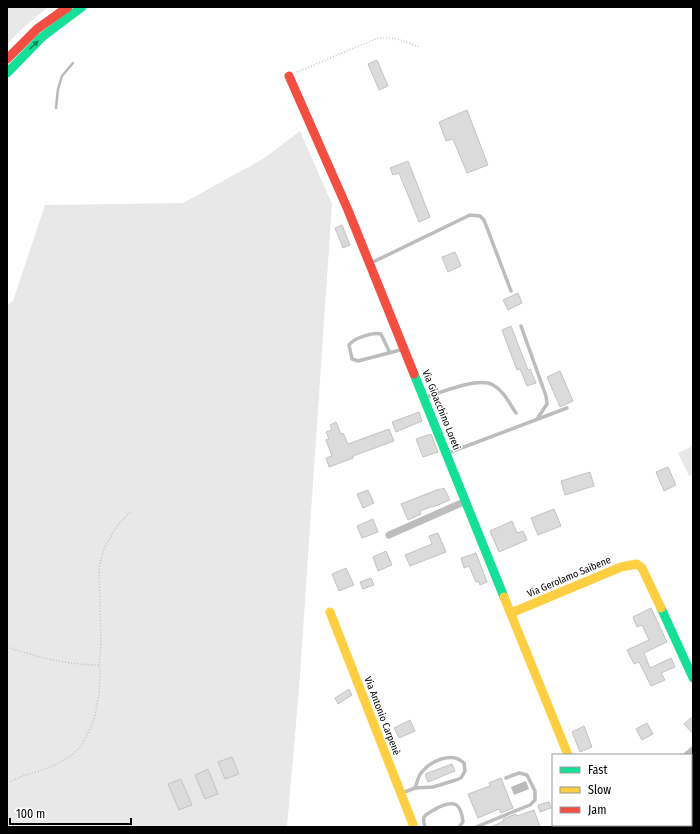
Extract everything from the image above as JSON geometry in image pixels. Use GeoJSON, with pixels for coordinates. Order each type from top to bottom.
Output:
{"type":"FeatureCollection","features":[{"type":"Feature","properties":{"kind":"street"},"geometry":{"type":"LineString","coordinates":[[7,59],[37,29],[68,7]]}},
{"type":"Feature","properties":{"kind":"street"},"geometry":{"type":"LineString","coordinates":[[7,73],[22,56],[50,31],[82,7]]}},
{"type":"Feature","properties":{"kind":"street","name":"Via Gioacchino Loreti"},"geometry":{"type":"LineString","coordinates":[[289,76],[370,263],[568,754]]}},
{"type":"Feature","properties":{"kind":"street"},"geometry":{"type":"LineString","coordinates":[[390,535],[466,501]]}},
{"type":"Feature","properties":{"kind":"street","name":"Via Gerolamo Saibene"},"geometry":{"type":"LineString","coordinates":[[511,613],[621,567],[637,564],[642,568],[693,678]]}},
{"type":"Feature","properties":{"kind":"street","name":"Via Antonio Carpenè"},"geometry":{"type":"LineString","coordinates":[[330,612],[414,827]]}},
{"type":"Feature","properties":{"kind":"lane"},"geometry":{"type":"LineString","coordinates":[[370,263],[470,215],[480,216],[484,220],[511,291]]}},
{"type":"Feature","properties":{"kind":"lane"},"geometry":{"type":"LineString","coordinates":[[521,326],[546,396],[547,404],[537,420]]}},
{"type":"Feature","properties":{"kind":"lane"},"geometry":{"type":"LineString","coordinates":[[390,353],[381,334],[376,333],[352,341],[349,345],[352,359],[358,361],[390,353],[405,349]]}},
{"type":"Feature","properties":{"kind":"lane"},"geometry":{"type":"LineString","coordinates":[[424,398],[463,385],[478,382],[492,384],[504,393],[516,414]]}},
{"type":"Feature","properties":{"kind":"lane"},"geometry":{"type":"LineString","coordinates":[[447,454],[567,408]]}},
{"type":"Feature","properties":{"kind":"lane"},"geometry":{"type":"LineString","coordinates":[[401,793],[415,788],[433,787],[458,779],[465,771],[464,763],[459,759],[451,757],[440,760],[426,768],[420,774],[415,788]]}},
{"type":"Feature","properties":{"kind":"lane"},"geometry":{"type":"LineString","coordinates":[[476,827],[530,805],[535,800],[535,791],[527,776],[519,773],[506,778]]}},
{"type":"Feature","properties":{"kind":"lane"},"geometry":{"type":"LineString","coordinates":[[420,827],[424,826],[424,819],[426,815],[452,803],[456,804],[463,818],[463,822],[460,827]]}},
{"type":"Feature","properties":{"kind":"path"},"geometry":{"type":"LineString","coordinates":[[289,76],[378,38],[400,38],[409,44],[420,46]]}},
{"type":"Feature","properties":{"kind":"path"},"geometry":{"type":"LineString","coordinates":[[7,783],[55,765],[75,753],[81,747],[95,716],[99,694],[101,647],[99,566],[104,549],[117,526],[130,512]]}},
{"type":"Feature","properties":{"kind":"path"},"geometry":{"type":"LineString","coordinates":[[7,647],[58,662],[86,666],[99,666]]}},
{"type":"Feature","properties":{"kind":"shaded area"},"geometry":{"type":"Polygon","coordinates":[[[7,7],[48,7],[7,44],[7,7]]]}},
{"type":"Feature","properties":{"kind":"shaded area"},"geometry":{"type":"Polygon","coordinates":[[[300,131],[332,204],[299,689],[287,827],[7,827],[7,305],[13,301],[45,205],[183,203],[263,159],[300,131]]]}},
{"type":"Feature","properties":{"kind":"shaded area"},"geometry":{"type":"Polygon","coordinates":[[[693,446],[693,474],[689,476],[678,453],[693,446]]]}},
{"type":"Feature","properties":{"kind":"shaded area"},"geometry":{"type":"Polygon","coordinates":[[[526,781],[529,789],[514,795],[511,787],[526,781]]]}},
{"type":"Feature","properties":{"kind":"building"},"geometry":{"type":"Polygon","coordinates":[[[377,60],[388,86],[379,90],[368,64],[377,60]]]}},
{"type":"Feature","properties":{"kind":"building"},"geometry":{"type":"Polygon","coordinates":[[[467,110],[488,165],[467,173],[453,139],[446,141],[439,122],[467,110]]]}},
{"type":"Feature","properties":{"kind":"building"},"geometry":{"type":"Polygon","coordinates":[[[408,161],[430,217],[419,222],[399,173],[393,175],[390,168],[408,161]]]}},
{"type":"Feature","properties":{"kind":"building"},"geometry":{"type":"Polygon","coordinates":[[[342,225],[350,245],[343,248],[335,228],[342,225]]]}},
{"type":"Feature","properties":{"kind":"building"},"geometry":{"type":"Polygon","coordinates":[[[455,252],[461,266],[448,272],[442,257],[455,252]]]}},
{"type":"Feature","properties":{"kind":"building"},"geometry":{"type":"Polygon","coordinates":[[[518,293],[522,303],[508,310],[503,300],[518,293]]]}},
{"type":"Feature","properties":{"kind":"building"},"geometry":{"type":"Polygon","coordinates":[[[511,326],[528,370],[530,369],[536,383],[527,386],[520,369],[517,370],[502,330],[511,326]]]}},
{"type":"Feature","properties":{"kind":"building"},"geometry":{"type":"Polygon","coordinates":[[[560,371],[573,401],[560,407],[547,377],[560,371]]]}},
{"type":"Feature","properties":{"kind":"building"},"geometry":{"type":"Polygon","coordinates":[[[419,412],[422,421],[396,432],[392,422],[419,412]]]}},
{"type":"Feature","properties":{"kind":"building"},"geometry":{"type":"Polygon","coordinates":[[[336,422],[341,434],[343,433],[348,444],[389,429],[394,441],[353,456],[353,458],[329,467],[326,458],[332,456],[326,440],[329,439],[326,432],[332,430],[330,425],[336,422]]]}},
{"type":"Feature","properties":{"kind":"building"},"geometry":{"type":"Polygon","coordinates":[[[431,434],[438,452],[423,457],[416,439],[431,434]]]}},
{"type":"Feature","properties":{"kind":"building"},"geometry":{"type":"Polygon","coordinates":[[[668,467],[676,485],[664,491],[656,472],[668,467]]]}},
{"type":"Feature","properties":{"kind":"building"},"geometry":{"type":"Polygon","coordinates":[[[590,472],[594,486],[565,495],[561,481],[590,472]]]}},
{"type":"Feature","properties":{"kind":"building"},"geometry":{"type":"Polygon","coordinates":[[[444,488],[450,500],[420,511],[421,514],[408,520],[401,504],[444,488]]]}},
{"type":"Feature","properties":{"kind":"building"},"geometry":{"type":"Polygon","coordinates":[[[368,490],[374,503],[363,508],[357,494],[368,490]]]}},
{"type":"Feature","properties":{"kind":"building"},"geometry":{"type":"Polygon","coordinates":[[[554,509],[561,526],[538,535],[531,518],[554,509]]]}},
{"type":"Feature","properties":{"kind":"building"},"geometry":{"type":"Polygon","coordinates":[[[373,519],[378,532],[362,538],[357,526],[373,519]]]}},
{"type":"Feature","properties":{"kind":"building"},"geometry":{"type":"Polygon","coordinates":[[[512,521],[517,533],[523,531],[527,540],[499,552],[490,531],[512,521]]]}},
{"type":"Feature","properties":{"kind":"building"},"geometry":{"type":"Polygon","coordinates":[[[438,533],[446,552],[410,566],[405,555],[432,544],[429,536],[438,533]]]}},
{"type":"Feature","properties":{"kind":"building"},"geometry":{"type":"Polygon","coordinates":[[[386,551],[392,565],[378,571],[373,557],[386,551]]]}},
{"type":"Feature","properties":{"kind":"building"},"geometry":{"type":"Polygon","coordinates":[[[476,553],[487,582],[480,585],[478,581],[476,582],[469,566],[464,568],[461,558],[476,553]]]}},
{"type":"Feature","properties":{"kind":"building"},"geometry":{"type":"Polygon","coordinates":[[[346,568],[354,585],[339,591],[332,574],[346,568]]]}},
{"type":"Feature","properties":{"kind":"building"},"geometry":{"type":"Polygon","coordinates":[[[371,578],[374,585],[363,589],[360,582],[371,578]]]}},
{"type":"Feature","properties":{"kind":"building"},"geometry":{"type":"Polygon","coordinates":[[[651,608],[667,642],[644,653],[650,668],[671,658],[675,667],[661,673],[665,680],[651,686],[639,662],[634,664],[627,650],[649,640],[642,625],[637,627],[633,617],[651,608]]]}},
{"type":"Feature","properties":{"kind":"building"},"geometry":{"type":"Polygon","coordinates":[[[349,689],[352,695],[338,704],[335,698],[349,689]]]}},
{"type":"Feature","properties":{"kind":"building"},"geometry":{"type":"Polygon","coordinates":[[[693,716],[693,734],[684,724],[693,716]]]}},
{"type":"Feature","properties":{"kind":"building"},"geometry":{"type":"Polygon","coordinates":[[[410,720],[415,731],[399,738],[394,728],[410,720]]]}},
{"type":"Feature","properties":{"kind":"building"},"geometry":{"type":"Polygon","coordinates":[[[647,723],[653,734],[642,740],[636,729],[647,723]]]}},
{"type":"Feature","properties":{"kind":"building"},"geometry":{"type":"Polygon","coordinates":[[[584,726],[592,747],[580,752],[572,732],[584,726]]]}},
{"type":"Feature","properties":{"kind":"building"},"geometry":{"type":"Polygon","coordinates":[[[232,757],[239,774],[225,779],[218,762],[232,757]]]}},
{"type":"Feature","properties":{"kind":"building"},"geometry":{"type":"Polygon","coordinates":[[[452,764],[455,771],[428,782],[425,774],[452,764]]]}},
{"type":"Feature","properties":{"kind":"building"},"geometry":{"type":"Polygon","coordinates":[[[208,769],[218,794],[205,799],[195,775],[208,769]]]}},
{"type":"Feature","properties":{"kind":"building"},"geometry":{"type":"Polygon","coordinates":[[[501,778],[513,808],[501,813],[499,809],[478,818],[468,794],[490,786],[489,783],[501,778]]]}},
{"type":"Feature","properties":{"kind":"building"},"geometry":{"type":"Polygon","coordinates":[[[181,779],[192,805],[179,810],[168,784],[181,779]]]}},
{"type":"Feature","properties":{"kind":"building"},"geometry":{"type":"Polygon","coordinates":[[[549,802],[551,808],[540,812],[538,805],[549,802]]]}},
{"type":"Feature","properties":{"kind":"building"},"geometry":{"type":"Polygon","coordinates":[[[534,810],[540,827],[491,827],[504,821],[503,819],[534,810]]]}},
{"type":"Feature","properties":{"kind":"waterway"},"geometry":{"type":"LineString","coordinates":[[56,108],[58,89],[62,76],[73,63]]}},
{"type":"Feature","properties":{"kind":"traffic: fast"},"geometry":{"type":"LineString","coordinates":[[7,73],[42,37],[82,7]]}},
{"type":"Feature","properties":{"kind":"traffic: fast"},"geometry":{"type":"LineString","coordinates":[[414,374],[504,597]]}},
{"type":"Feature","properties":{"kind":"traffic: fast"},"geometry":{"type":"LineString","coordinates":[[661,608],[693,678]]}},
{"type":"Feature","properties":{"kind":"traffic: slow"},"geometry":{"type":"LineString","coordinates":[[511,613],[621,567],[637,564],[642,568],[661,608]]}},
{"type":"Feature","properties":{"kind":"traffic: slow"},"geometry":{"type":"LineString","coordinates":[[504,597],[568,754]]}},
{"type":"Feature","properties":{"kind":"traffic: slow"},"geometry":{"type":"LineString","coordinates":[[330,612],[414,827]]}},
{"type":"Feature","properties":{"kind":"traffic: jam"},"geometry":{"type":"LineString","coordinates":[[7,59],[37,29],[68,7]]}},
{"type":"Feature","properties":{"kind":"traffic: jam"},"geometry":{"type":"LineString","coordinates":[[289,76],[348,210],[414,374]]}}]}
